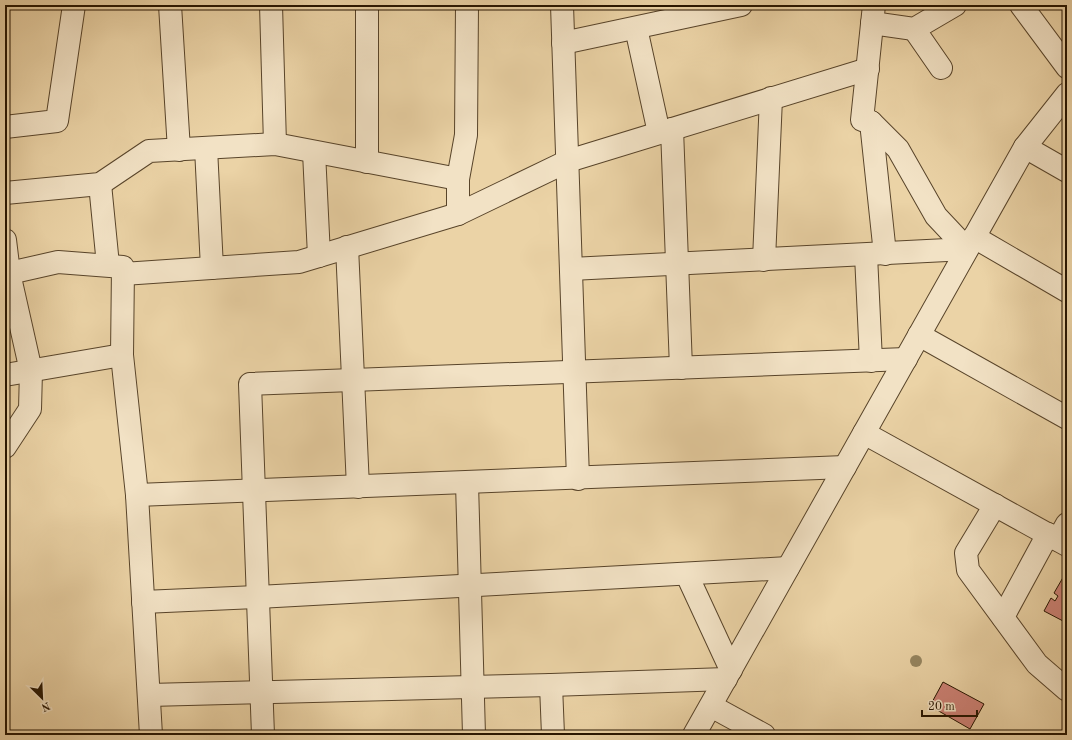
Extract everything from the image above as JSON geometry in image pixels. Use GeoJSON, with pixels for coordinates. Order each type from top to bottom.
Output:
{"type":"FeatureCollection","features":[{"type":"Feature","properties":{"kind":"street"},"geometry":{"type":"LineString","coordinates":[[5,127],[57,121],[74,5]]}},
{"type":"Feature","properties":{"kind":"street"},"geometry":{"type":"LineString","coordinates":[[170,5],[179,150]]}},
{"type":"Feature","properties":{"kind":"street"},"geometry":{"type":"LineString","coordinates":[[271,5],[275,144]]}},
{"type":"Feature","properties":{"kind":"street"},"geometry":{"type":"LineString","coordinates":[[367,5],[367,162]]}},
{"type":"Feature","properties":{"kind":"street"},"geometry":{"type":"LineString","coordinates":[[458,214],[458,179],[466,135],[467,5]]}},
{"type":"Feature","properties":{"kind":"street"},"geometry":{"type":"LineString","coordinates":[[562,5],[578,479]]}},
{"type":"Feature","properties":{"kind":"street"},"geometry":{"type":"LineString","coordinates":[[563,43],[636,28],[706,9],[741,5]]}},
{"type":"Feature","properties":{"kind":"street"},"geometry":{"type":"LineString","coordinates":[[914,29],[955,5]]}},
{"type":"Feature","properties":{"kind":"street"},"geometry":{"type":"LineString","coordinates":[[1021,5],[1067,67]]}},
{"type":"Feature","properties":{"kind":"street"},"geometry":{"type":"LineString","coordinates":[[941,68],[914,29],[873,14],[862,120],[871,122],[898,149],[936,216],[971,243],[1067,291]]}},
{"type":"Feature","properties":{"kind":"street"},"geometry":{"type":"LineString","coordinates":[[636,28],[665,131],[677,264],[681,368]]}},
{"type":"Feature","properties":{"kind":"street"},"geometry":{"type":"LineString","coordinates":[[7,274],[58,262],[116,270],[212,268],[299,262],[458,214],[568,161],[868,69]]}},
{"type":"Feature","properties":{"kind":"street"},"geometry":{"type":"LineString","coordinates":[[694,735],[1025,147],[1067,94]]}},
{"type":"Feature","properties":{"kind":"street"},"geometry":{"type":"LineString","coordinates":[[764,260],[772,98]]}},
{"type":"Feature","properties":{"kind":"street"},"geometry":{"type":"LineString","coordinates":[[871,122],[875,255],[871,361]]}},
{"type":"Feature","properties":{"kind":"street"},"geometry":{"type":"LineString","coordinates":[[5,193],[100,184],[149,152],[275,144],[458,179]]}},
{"type":"Feature","properties":{"kind":"street"},"geometry":{"type":"LineString","coordinates":[[1025,147],[1067,171]]}},
{"type":"Feature","properties":{"kind":"street"},"geometry":{"type":"LineString","coordinates":[[206,148],[212,268]]}},
{"type":"Feature","properties":{"kind":"street"},"geometry":{"type":"LineString","coordinates":[[314,152],[319,256]]}},
{"type":"Feature","properties":{"kind":"street"},"geometry":{"type":"LineString","coordinates":[[100,184],[116,270],[122,355],[136,495],[151,735]]}},
{"type":"Feature","properties":{"kind":"street"},"geometry":{"type":"LineString","coordinates":[[5,240],[7,274],[31,371],[30,409],[5,447]]}},
{"type":"Feature","properties":{"kind":"street"},"geometry":{"type":"LineString","coordinates":[[571,269],[875,255],[971,243]]}},
{"type":"Feature","properties":{"kind":"street"},"geometry":{"type":"LineString","coordinates":[[348,247],[358,487]]}},
{"type":"Feature","properties":{"kind":"street"},"geometry":{"type":"LineString","coordinates":[[919,335],[1067,418]]}},
{"type":"Feature","properties":{"kind":"street"},"geometry":{"type":"LineString","coordinates":[[5,374],[31,371],[122,355]]}},
{"type":"Feature","properties":{"kind":"street"},"geometry":{"type":"LineString","coordinates":[[263,735],[250,384],[871,361],[906,358]]}},
{"type":"Feature","properties":{"kind":"street"},"geometry":{"type":"LineString","coordinates":[[864,433],[995,505],[1060,536],[1002,617]]}},
{"type":"Feature","properties":{"kind":"street"},"geometry":{"type":"LineString","coordinates":[[136,495],[578,479],[845,467]]}},
{"type":"Feature","properties":{"kind":"street"},"geometry":{"type":"LineString","coordinates":[[467,483],[474,735]]}},
{"type":"Feature","properties":{"kind":"street"},"geometry":{"type":"LineString","coordinates":[[995,505],[966,553],[968,570],[1037,664],[1067,690]]}},
{"type":"Feature","properties":{"kind":"street"},"geometry":{"type":"LineString","coordinates":[[143,602],[258,598],[687,575],[788,568]]}},
{"type":"Feature","properties":{"kind":"street"},"geometry":{"type":"LineString","coordinates":[[687,575],[728,674]]}},
{"type":"Feature","properties":{"kind":"street"},"geometry":{"type":"LineString","coordinates":[[149,695],[551,686],[728,674]]}},
{"type":"Feature","properties":{"kind":"street"},"geometry":{"type":"LineString","coordinates":[[551,686],[553,735]]}},
{"type":"Feature","properties":{"kind":"street"},"geometry":{"type":"LineString","coordinates":[[711,706],[764,735]]}},
{"type":"Feature","properties":{"kind":"building"},"geometry":{"type":"Polygon","coordinates":[[[1065,574],[1067,575],[1067,614],[1063,621],[1044,611],[1051,598],[1055,601],[1058,596],[1054,593],[1065,574]]]}},
{"type":"Feature","properties":{"kind":"building"},"geometry":{"type":"Polygon","coordinates":[[[943,682],[984,704],[970,729],[930,706],[943,682]]]}}]}
